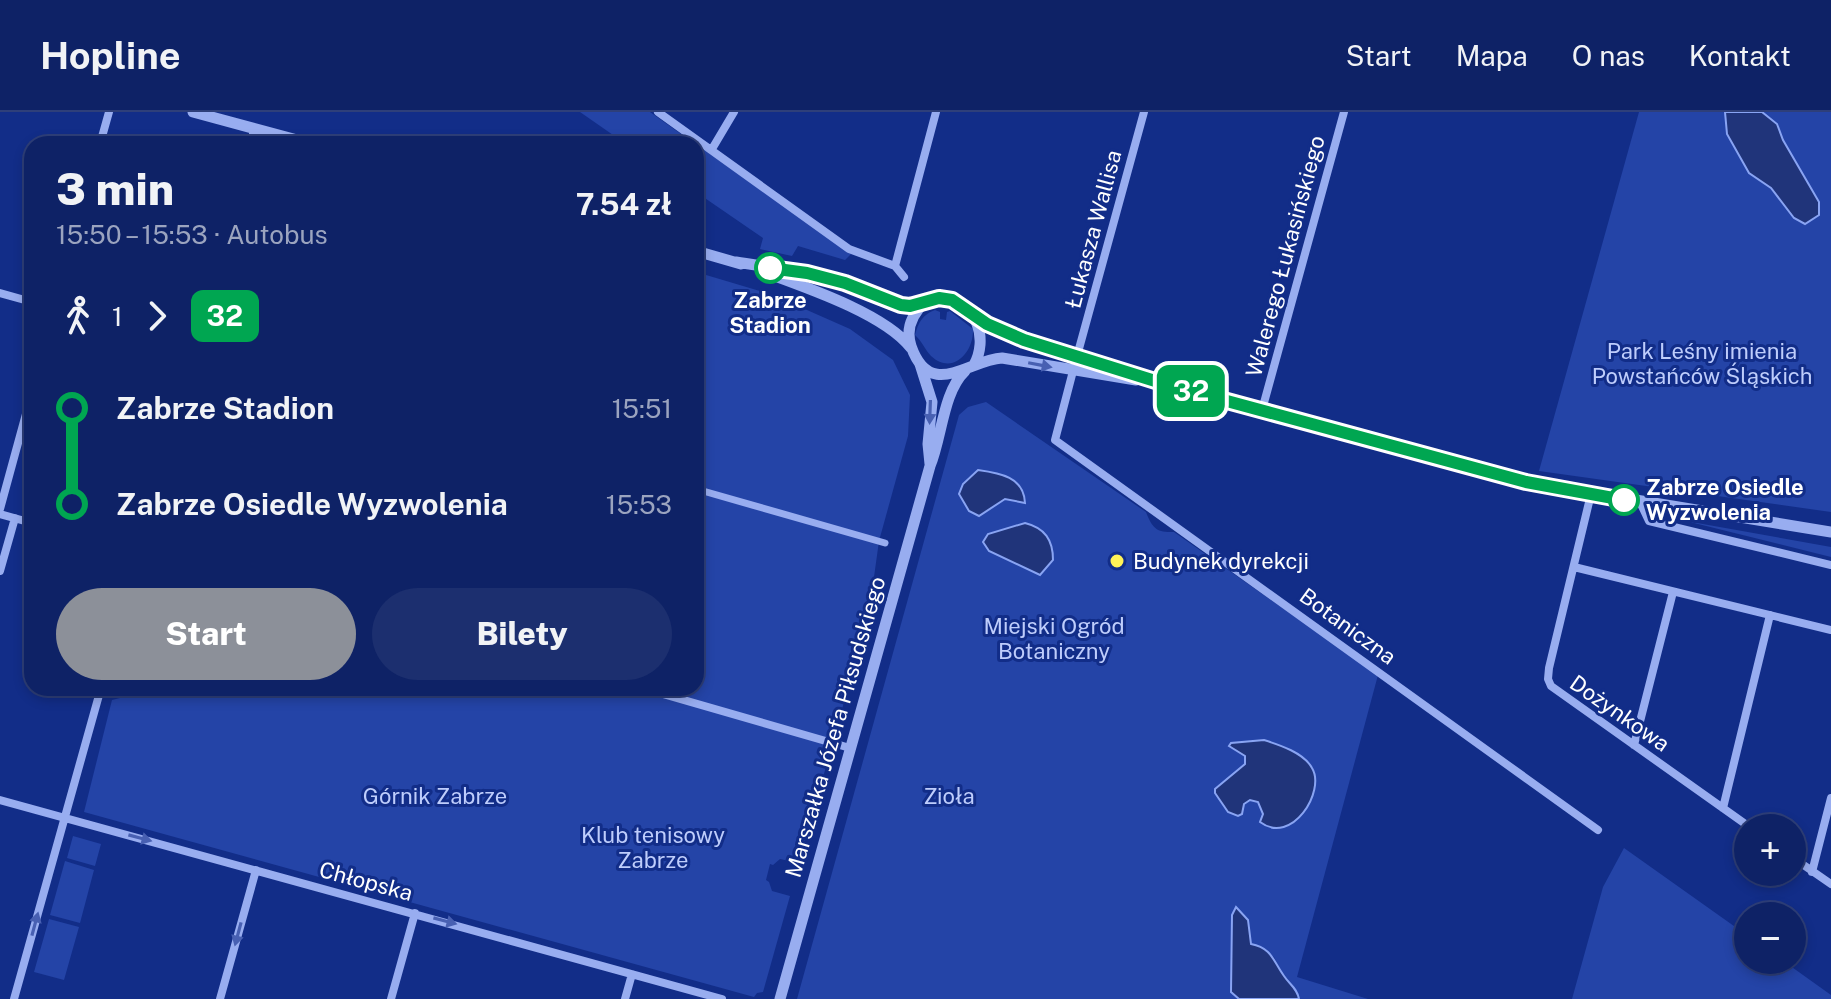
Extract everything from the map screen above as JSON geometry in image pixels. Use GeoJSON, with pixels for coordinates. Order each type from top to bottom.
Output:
{"type":"FeatureCollection","features":[{"type":"Feature","properties":{"kind":"street"},"geometry":{"type":"LineString","coordinates":[[102,136],[109,112]]}},
{"type":"Feature","properties":{"kind":"street"},"geometry":{"type":"LineString","coordinates":[[658,112],[693,136]]}},
{"type":"Feature","properties":{"kind":"street"},"geometry":{"type":"LineString","coordinates":[[712,149],[734,112]]}},
{"type":"Feature","properties":{"kind":"street"},"geometry":{"type":"LineString","coordinates":[[895,266],[936,112]]}},
{"type":"Feature","properties":{"kind":"street","name":"Łukasza Wallisa"},"geometry":{"type":"LineString","coordinates":[[1077,356],[1144,112]]}},
{"type":"Feature","properties":{"kind":"street","name":"Walerego Łukasińskiego"},"geometry":{"type":"LineString","coordinates":[[1262,410],[1344,112]]}},
{"type":"Feature","properties":{"kind":"street"},"geometry":{"type":"LineString","coordinates":[[197,113],[281,136]]}},
{"type":"Feature","properties":{"kind":"street"},"geometry":{"type":"LineString","coordinates":[[253,136],[254,129]]}},
{"type":"Feature","properties":{"kind":"street"},"geometry":{"type":"LineString","coordinates":[[704,144],[849,249],[895,266],[904,277]]}},
{"type":"Feature","properties":{"kind":"street"},"geometry":{"type":"LineString","coordinates":[[704,253],[834,298],[897,335],[917,358],[941,374],[1002,358],[1168,385]]}},
{"type":"Feature","properties":{"kind":"street"},"geometry":{"type":"LineString","coordinates":[[736,262],[822,277],[901,305],[939,298],[952,300],[987,324],[1015,336],[1168,385],[1526,482],[1831,532]]}},
{"type":"Feature","properties":{"kind":"street"},"geometry":{"type":"LineString","coordinates":[[0,293],[24,300]]}},
{"type":"Feature","properties":{"kind":"street"},"geometry":{"type":"LineString","coordinates":[[917,358],[909,340],[910,324],[926,301]]}},
{"type":"Feature","properties":{"kind":"street"},"geometry":{"type":"LineString","coordinates":[[969,312],[981,334],[980,351],[969,369]]}},
{"type":"Feature","properties":{"kind":"street","name":"Marszałka Józefa Piłsudskiego"},"geometry":{"type":"LineString","coordinates":[[917,358],[932,402],[928,444],[930,466]]}},
{"type":"Feature","properties":{"kind":"street","name":"Marszałka Józefa Piłsudskiego"},"geometry":{"type":"LineString","coordinates":[[780,999],[938,446],[952,386],[969,369]]}},
{"type":"Feature","properties":{"kind":"street","name":"Botaniczna"},"geometry":{"type":"LineString","coordinates":[[1073,371],[1055,440],[1598,830]]}},
{"type":"Feature","properties":{"kind":"street"},"geometry":{"type":"LineString","coordinates":[[24,422],[0,512],[24,521]]}},
{"type":"Feature","properties":{"kind":"street"},"geometry":{"type":"LineString","coordinates":[[704,491],[885,543]]}},
{"type":"Feature","properties":{"kind":"street","name":"Dożynkowa"},"geometry":{"type":"LineString","coordinates":[[1591,494],[1548,679],[1557,692],[1734,816]]}},
{"type":"Feature","properties":{"kind":"street"},"geometry":{"type":"LineString","coordinates":[[1640,502],[1649,521],[1831,565]]}},
{"type":"Feature","properties":{"kind":"street"},"geometry":{"type":"LineString","coordinates":[[0,571],[15,518]]}},
{"type":"Feature","properties":{"kind":"street"},"geometry":{"type":"LineString","coordinates":[[1574,567],[1831,630]]}},
{"type":"Feature","properties":{"kind":"street"},"geometry":{"type":"LineString","coordinates":[[1634,745],[1673,592]]}},
{"type":"Feature","properties":{"kind":"street"},"geometry":{"type":"LineString","coordinates":[[1723,808],[1770,615]]}},
{"type":"Feature","properties":{"kind":"street"},"geometry":{"type":"LineString","coordinates":[[14,999],[99,696]]}},
{"type":"Feature","properties":{"kind":"street"},"geometry":{"type":"LineString","coordinates":[[670,696],[850,748]]}},
{"type":"Feature","properties":{"kind":"street"},"geometry":{"type":"LineString","coordinates":[[1812,872],[1831,798]]}},
{"type":"Feature","properties":{"kind":"street","name":"Chłopska"},"geometry":{"type":"LineString","coordinates":[[0,800],[722,999]]}},
{"type":"Feature","properties":{"kind":"street"},"geometry":{"type":"LineString","coordinates":[[1806,868],[1831,884]]}},
{"type":"Feature","properties":{"kind":"street"},"geometry":{"type":"LineString","coordinates":[[220,999],[256,870]]}},
{"type":"Feature","properties":{"kind":"street"},"geometry":{"type":"LineString","coordinates":[[391,999],[415,913]]}},
{"type":"Feature","properties":{"kind":"street"},"geometry":{"type":"LineString","coordinates":[[625,999],[632,974]]}},
{"type":"Feature","properties":{"kind":"green space"},"geometry":{"type":"Polygon","coordinates":[[[580,112],[650,112],[684,136],[614,136],[580,112]]]}},
{"type":"Feature","properties":{"kind":"green space","name":"Park Leśny imienia Powstańców Śląskich"},"geometry":{"type":"Polygon","coordinates":[[[1639,112],[1725,112],[1727,134],[1749,173],[1771,188],[1794,218],[1783,140],[1777,124],[1762,112],[1831,112],[1831,512],[1539,471],[1639,112]]]}},
{"type":"Feature","properties":{"kind":"green space"},"geometry":{"type":"Polygon","coordinates":[[[704,150],[851,254],[845,260],[798,246],[792,256],[760,249],[763,238],[704,197],[704,150]]]}},
{"type":"Feature","properties":{"kind":"green space"},"geometry":{"type":"Polygon","coordinates":[[[704,274],[773,295],[850,329],[893,360],[910,395],[908,436],[879,541],[869,613],[799,863],[780,859],[770,864],[766,880],[772,891],[790,896],[763,992],[754,997],[84,812],[112,700],[704,696],[704,274]]]}},
{"type":"Feature","properties":{"kind":"green space"},"geometry":{"type":"Polygon","coordinates":[[[935,310],[940,312],[940,319],[946,320],[950,311],[973,329],[970,346],[961,359],[939,362],[915,335],[922,320],[935,310]]]}},
{"type":"Feature","properties":{"kind":"green space","name":"Miejski Ogród Botaniczny"},"geometry":{"type":"Polygon","coordinates":[[[986,402],[1146,512],[1156,528],[1174,532],[1378,675],[1297,977],[1368,999],[1299,999],[1274,957],[1251,945],[1248,920],[1232,915],[1231,992],[1239,999],[797,999],[959,415],[968,407],[986,402]]]}},
{"type":"Feature","properties":{"kind":"green space"},"geometry":{"type":"Polygon","coordinates":[[[1686,521],[1831,547],[1831,557],[1686,521]]]}},
{"type":"Feature","properties":{"kind":"green space"},"geometry":{"type":"Polygon","coordinates":[[[73,836],[101,844],[95,866],[67,858],[73,836]]]}},
{"type":"Feature","properties":{"kind":"green space"},"geometry":{"type":"Polygon","coordinates":[[[1624,848],[1734,926],[1734,974],[1802,974],[1831,995],[1831,999],[1572,999],[1603,887],[1624,848]]]}},
{"type":"Feature","properties":{"kind":"green space"},"geometry":{"type":"Polygon","coordinates":[[[65,861],[94,870],[80,923],[50,915],[65,861]]]}},
{"type":"Feature","properties":{"kind":"green space"},"geometry":{"type":"Polygon","coordinates":[[[49,919],[79,927],[64,980],[34,972],[49,919]]]}},
{"type":"Feature","properties":{"kind":"shaded area"},"geometry":{"type":"Polygon","coordinates":[[[1725,112],[1762,112],[1777,124],[1819,202],[1819,215],[1805,224],[1794,218],[1771,188],[1749,173],[1727,134],[1725,112]]]}},
{"type":"Feature","properties":{"kind":"shaded area"},"geometry":{"type":"Polygon","coordinates":[[[978,470],[1002,475],[1015,482],[1024,494],[1025,503],[1005,499],[979,516],[969,511],[959,494],[963,484],[978,470]]]}},
{"type":"Feature","properties":{"kind":"shaded area"},"geometry":{"type":"Polygon","coordinates":[[[1025,523],[1043,532],[1051,546],[1053,560],[1040,575],[989,551],[983,542],[988,534],[1025,523]]]}},
{"type":"Feature","properties":{"kind":"shaded area"},"geometry":{"type":"Polygon","coordinates":[[[1264,740],[1303,758],[1312,768],[1315,778],[1310,802],[1294,822],[1284,827],[1272,828],[1260,822],[1263,814],[1258,802],[1250,800],[1244,804],[1242,814],[1238,816],[1228,812],[1215,793],[1215,789],[1245,764],[1245,756],[1229,746],[1231,743],[1264,740]]]}},
{"type":"Feature","properties":{"kind":"shaded area"},"geometry":{"type":"Polygon","coordinates":[[[1236,907],[1248,920],[1251,944],[1271,956],[1299,999],[1239,999],[1231,992],[1232,915],[1236,907]]]}},
{"type":"Feature","properties":{"kind":"bus line","name":"32"},"geometry":{"type":"LineString","coordinates":[[770,268],[845,283],[901,305],[910,306],[939,298],[952,300],[987,324],[1024,340],[1168,385],[1526,482],[1624,500]]}},
{"type":"Feature","properties":{"kind":"place","name":"Zabrze Stadion"},"geometry":{"type":"Point","coordinates":[770,268]}},
{"type":"Feature","properties":{"kind":"place","name":"Zabrze Osiedle Wyzwolenia"},"geometry":{"type":"Point","coordinates":[1624,500]}},
{"type":"Feature","properties":{"kind":"place","name":"Budynek dyrekcji"},"geometry":{"type":"Point","coordinates":[1117,561]}},
{"type":"Feature","properties":{"kind":"park label","name":"Górnik Zabrze"},"geometry":{"type":"Point","coordinates":[435,796]}},
{"type":"Feature","properties":{"kind":"park label","name":"Zioła"},"geometry":{"type":"Point","coordinates":[949,796]}},
{"type":"Feature","properties":{"kind":"park label","name":"Klub tenisowy Zabrze"},"geometry":{"type":"Point","coordinates":[653,848]}}]}
